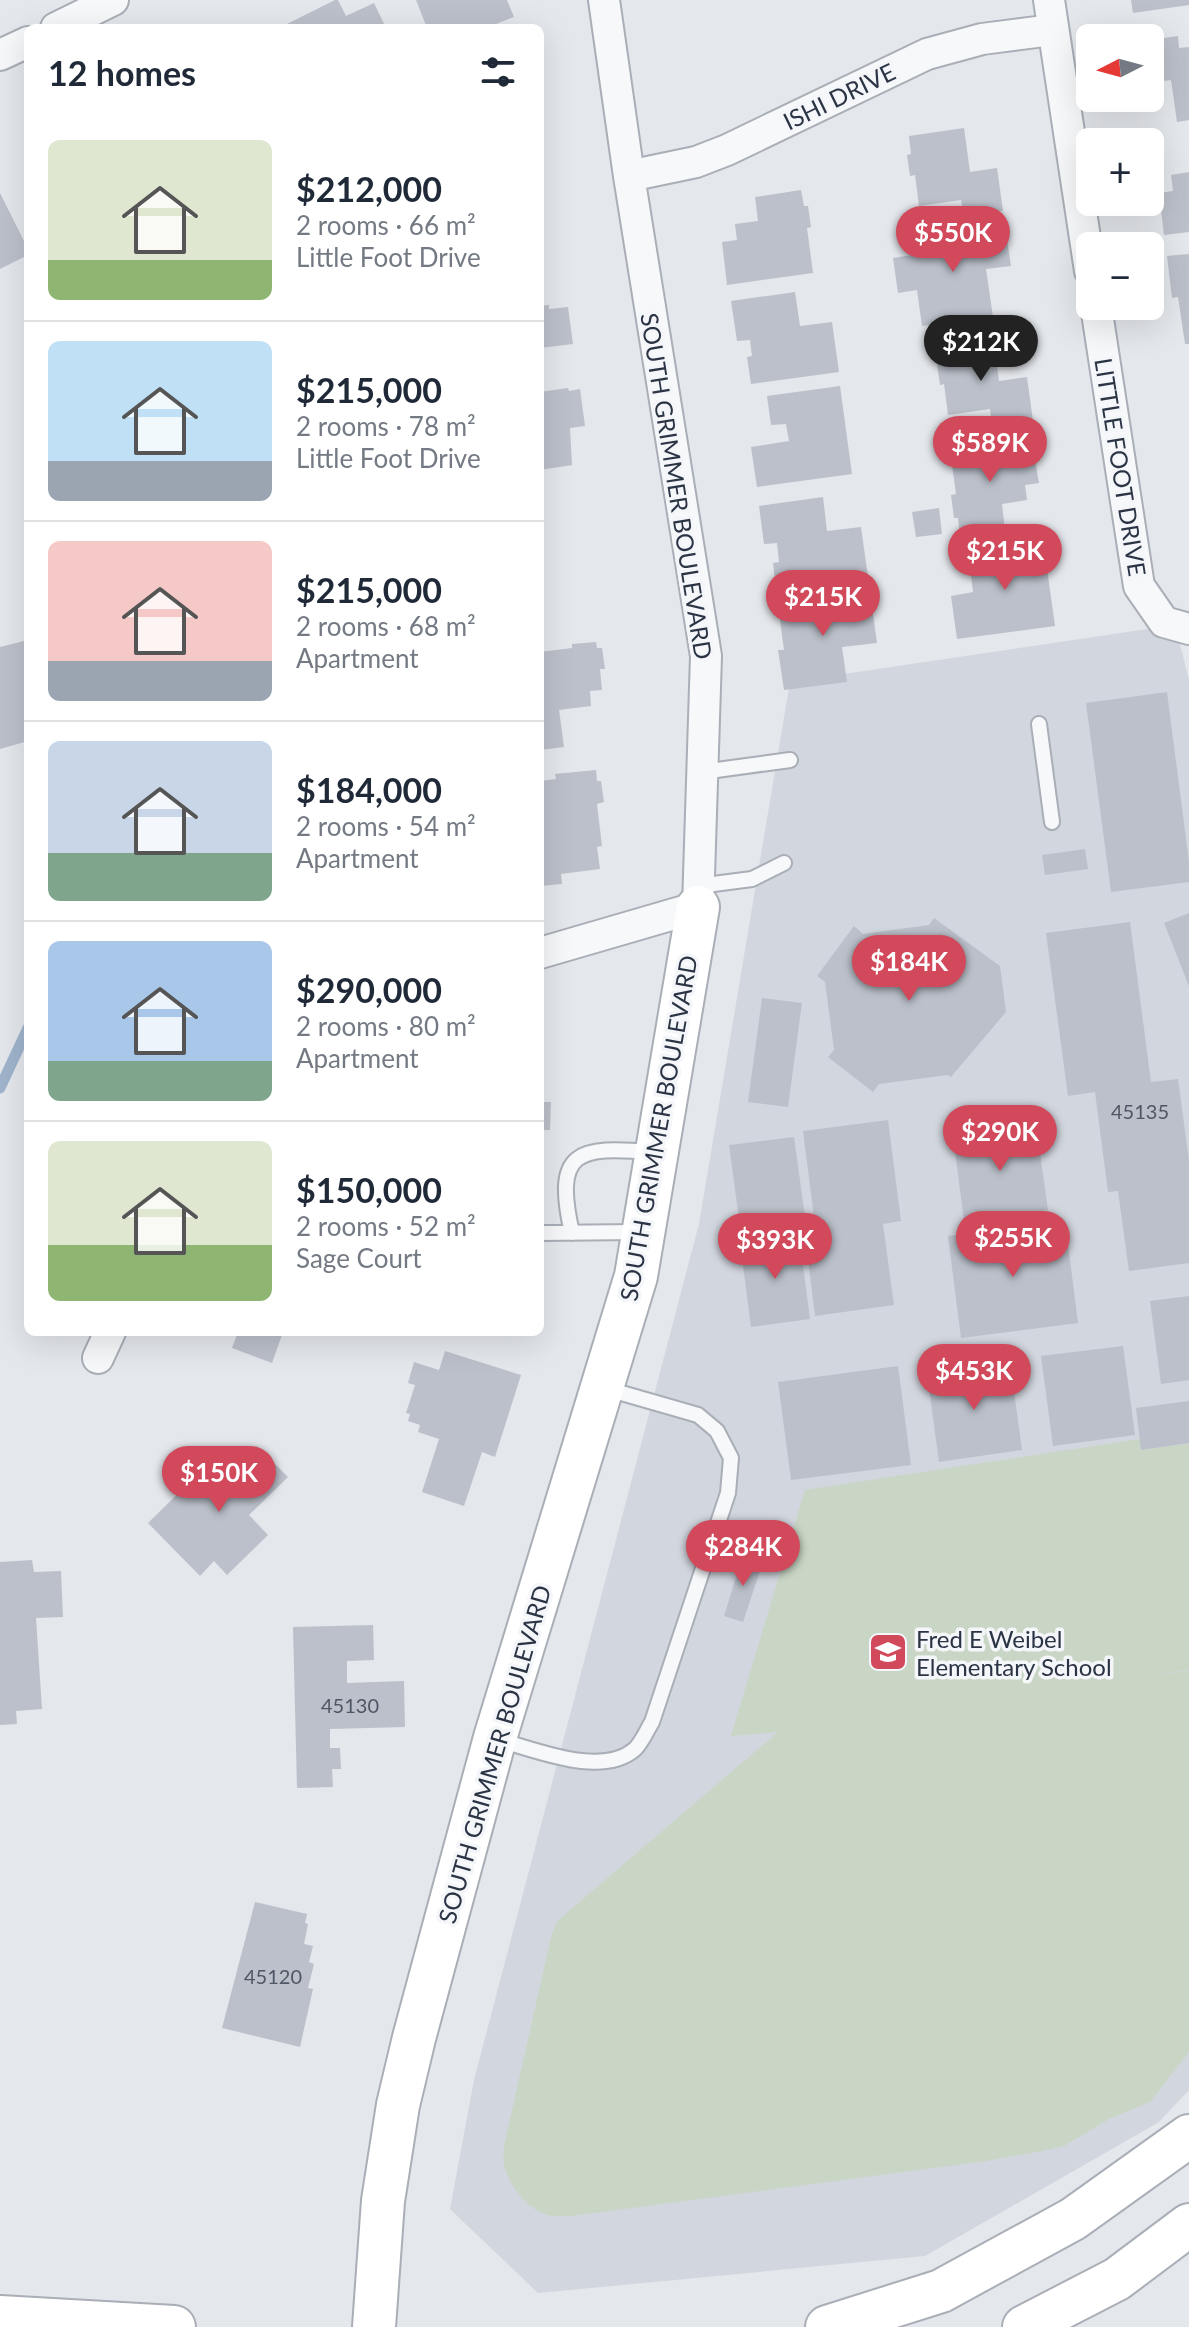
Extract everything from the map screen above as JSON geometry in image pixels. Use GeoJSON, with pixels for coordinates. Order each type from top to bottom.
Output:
{"type":"FeatureCollection","features":[{"type":"Feature","properties":{"kind":"street"},"geometry":{"type":"LineString","coordinates":[[64,24],[113,0]]}},
{"type":"Feature","properties":{"kind":"street","name":"SOUTH GRIMMER BOULEVARD"},"geometry":{"type":"LineString","coordinates":[[374,2327],[383,2201],[398,2105],[495,1738],[636,1276],[698,896],[706,656],[604,0]]}},
{"type":"Feature","properties":{"kind":"street"},"geometry":{"type":"LineString","coordinates":[[1051,15],[1084,232]]}},
{"type":"Feature","properties":{"kind":"street","name":"ISHI DRIVE"},"geometry":{"type":"LineString","coordinates":[[629,176],[696,162],[927,54],[1051,15]]}},
{"type":"Feature","properties":{"kind":"street"},"geometry":{"type":"LineString","coordinates":[[0,55],[24,44]]}},
{"type":"Feature","properties":{"kind":"street","name":"LITTLE FOOT DRIVE"},"geometry":{"type":"LineString","coordinates":[[1098,320],[1139,586],[1176,625]]}},
{"type":"Feature","properties":{"kind":"street"},"geometry":{"type":"LineString","coordinates":[[544,952],[698,896]]}},
{"type":"Feature","properties":{"kind":"street"},"geometry":{"type":"LineString","coordinates":[[827,2327],[941,2291],[1073,2219],[1189,2136]]}},
{"type":"Feature","properties":{"kind":"street"},"geometry":{"type":"LineString","coordinates":[[1024,2327],[1117,2279],[1189,2225]]}},
{"type":"Feature","properties":{"kind":"street"},"geometry":{"type":"LineString","coordinates":[[0,2317],[174,2327]]}},
{"type":"Feature","properties":{"kind":"lane"},"geometry":{"type":"LineString","coordinates":[[1039,724],[1052,822]]}},
{"type":"Feature","properties":{"kind":"lane"},"geometry":{"type":"LineString","coordinates":[[702,772],[790,760]]}},
{"type":"Feature","properties":{"kind":"lane"},"geometry":{"type":"LineString","coordinates":[[698,896],[752,879],[784,863]]}},
{"type":"Feature","properties":{"kind":"lane"},"geometry":{"type":"LineString","coordinates":[[572,1233],[565,1195],[567,1173],[580,1155],[612,1149],[657,1153]]}},
{"type":"Feature","properties":{"kind":"lane"},"geometry":{"type":"LineString","coordinates":[[544,1233],[643,1232]]}},
{"type":"Feature","properties":{"kind":"lane"},"geometry":{"type":"LineString","coordinates":[[495,1738],[589,1763],[611,1762],[635,1748],[652,1722],[728,1493],[731,1458],[717,1431],[698,1415],[602,1387]]}},
{"type":"Feature","properties":{"kind":"shaded area","name":"Fred E Weibel Elementary School"},"geometry":{"type":"Polygon","coordinates":[[[1175,625],[1189,680],[1189,2090],[1159,2122],[925,2256],[538,2293],[450,2209],[474,2080],[699,1224],[790,682],[1175,625]]]}},
{"type":"Feature","properties":{"kind":"green space"},"geometry":{"type":"Polygon","coordinates":[[[1140,1439],[1142,1450],[1189,1443],[1189,1670],[1142,1677],[1189,1671],[1189,2052],[1150,2102],[1109,2119],[1064,2146],[986,2161],[571,2216],[544,2214],[528,2204],[507,2173],[504,2146],[552,1933],[558,1921],[569,1911],[778,1732],[731,1736],[805,1490],[1140,1439]]]}},
{"type":"Feature","properties":{"kind":"building"},"geometry":{"type":"Polygon","coordinates":[[[338,0],[346,16],[374,3],[384,24],[287,24],[338,0]]]}},
{"type":"Feature","properties":{"kind":"building"},"geometry":{"type":"Polygon","coordinates":[[[416,0],[507,0],[514,17],[496,24],[425,24],[416,0]]]}},
{"type":"Feature","properties":{"kind":"building"},"geometry":{"type":"Polygon","coordinates":[[[1131,0],[1189,0],[1189,5],[1133,13],[1131,0]]]}},
{"type":"Feature","properties":{"kind":"building"},"geometry":{"type":"Polygon","coordinates":[[[1178,36],[1179,48],[1189,47],[1189,120],[1177,122],[1171,80],[1164,81],[1164,38],[1178,36]]]}},
{"type":"Feature","properties":{"kind":"building"},"geometry":{"type":"Polygon","coordinates":[[[964,128],[970,172],[997,168],[1003,211],[964,216],[961,200],[919,206],[915,175],[910,176],[907,155],[911,154],[909,136],[964,128]]]}},
{"type":"Feature","properties":{"kind":"building"},"geometry":{"type":"Polygon","coordinates":[[[1189,172],[1189,232],[1164,235],[1164,192],[1173,191],[1171,175],[1189,172]]]}},
{"type":"Feature","properties":{"kind":"building"},"geometry":{"type":"Polygon","coordinates":[[[801,190],[804,206],[808,206],[811,227],[807,228],[813,273],[727,285],[722,242],[737,240],[735,224],[758,221],[755,197],[801,190]]]}},
{"type":"Feature","properties":{"kind":"building"},"geometry":{"type":"Polygon","coordinates":[[[0,193],[24,241],[24,257],[0,269],[0,193]]]}},
{"type":"Feature","properties":{"kind":"building"},"geometry":{"type":"Polygon","coordinates":[[[1005,226],[1011,266],[986,269],[993,317],[922,326],[917,290],[898,293],[893,258],[912,255],[910,239],[1005,226]]]}},
{"type":"Feature","properties":{"kind":"building"},"geometry":{"type":"Polygon","coordinates":[[[1189,254],[1189,344],[1185,344],[1178,297],[1172,298],[1167,256],[1189,254]]]}},
{"type":"Feature","properties":{"kind":"building"},"geometry":{"type":"Polygon","coordinates":[[[795,292],[800,326],[832,322],[839,372],[751,384],[747,357],[752,356],[750,340],[737,341],[731,301],[795,292]]]}},
{"type":"Feature","properties":{"kind":"building"},"geometry":{"type":"Polygon","coordinates":[[[549,305],[549,309],[568,307],[573,344],[544,348],[544,306],[549,305]]]}},
{"type":"Feature","properties":{"kind":"building"},"geometry":{"type":"Polygon","coordinates":[[[993,337],[999,381],[1027,377],[1033,421],[992,426],[990,409],[948,415],[944,384],[940,385],[937,364],[941,363],[938,344],[993,337]]]}},
{"type":"Feature","properties":{"kind":"building"},"geometry":{"type":"Polygon","coordinates":[[[840,386],[852,474],[757,487],[751,447],[789,441],[786,424],[771,425],[767,396],[840,386]]]}},
{"type":"Feature","properties":{"kind":"building"},"geometry":{"type":"Polygon","coordinates":[[[580,389],[585,426],[570,428],[572,465],[544,469],[544,391],[580,389]]]}},
{"type":"Feature","properties":{"kind":"building"},"geometry":{"type":"Polygon","coordinates":[[[1019,441],[1020,445],[1032,443],[1039,483],[1025,485],[1027,500],[1002,504],[1005,530],[960,536],[951,495],[956,494],[950,451],[1019,441]]]}},
{"type":"Feature","properties":{"kind":"building"},"geometry":{"type":"Polygon","coordinates":[[[823,497],[827,531],[861,527],[868,577],[776,590],[773,563],[779,562],[777,543],[764,544],[759,506],[823,497]]]}},
{"type":"Feature","properties":{"kind":"building"},"geometry":{"type":"Polygon","coordinates":[[[939,508],[942,534],[916,537],[912,512],[939,508]]]}},
{"type":"Feature","properties":{"kind":"building"},"geometry":{"type":"Polygon","coordinates":[[[1043,540],[1055,626],[957,639],[951,596],[973,592],[968,550],[1043,540]]]}},
{"type":"Feature","properties":{"kind":"building"},"geometry":{"type":"Polygon","coordinates":[[[870,592],[877,643],[842,647],[847,682],[784,690],[778,650],[784,650],[778,605],[870,592]]]}},
{"type":"Feature","properties":{"kind":"building"},"geometry":{"type":"Polygon","coordinates":[[[24,641],[24,742],[0,749],[0,647],[24,641]]]}},
{"type":"Feature","properties":{"kind":"building"},"geometry":{"type":"Polygon","coordinates":[[[596,642],[597,648],[602,648],[605,669],[600,669],[602,690],[590,691],[591,706],[559,710],[564,747],[544,750],[544,652],[572,648],[572,644],[596,642]]]}},
{"type":"Feature","properties":{"kind":"building"},"geometry":{"type":"Polygon","coordinates":[[[1167,692],[1189,882],[1111,892],[1086,703],[1167,692]]]}},
{"type":"Feature","properties":{"kind":"building"},"geometry":{"type":"Polygon","coordinates":[[[596,770],[604,802],[597,804],[602,846],[597,847],[600,869],[561,874],[562,884],[544,886],[544,780],[556,779],[555,774],[596,770]]]}},
{"type":"Feature","properties":{"kind":"building"},"geometry":{"type":"Polygon","coordinates":[[[1085,849],[1088,869],[1045,875],[1042,855],[1085,849]]]}},
{"type":"Feature","properties":{"kind":"building"},"geometry":{"type":"Polygon","coordinates":[[[1189,913],[1189,986],[1164,923],[1189,913]]]}},
{"type":"Feature","properties":{"kind":"building"},"geometry":{"type":"Polygon","coordinates":[[[934,918],[1000,966],[1006,1012],[951,1077],[879,1084],[873,1092],[828,1057],[834,1050],[825,982],[817,976],[854,926],[863,934],[929,925],[934,918]]]}},
{"type":"Feature","properties":{"kind":"building"},"geometry":{"type":"Polygon","coordinates":[[[1130,922],[1151,1082],[1178,1079],[1189,1161],[1189,1263],[1129,1271],[1118,1191],[1108,1192],[1095,1092],[1068,1096],[1046,933],[1130,922]]]}},
{"type":"Feature","properties":{"kind":"building"},"geometry":{"type":"Polygon","coordinates":[[[762,998],[802,1003],[788,1107],[748,1102],[762,998]]]}},
{"type":"Feature","properties":{"kind":"building"},"geometry":{"type":"Polygon","coordinates":[[[544,1102],[551,1102],[550,1130],[544,1130],[544,1102]]]}},
{"type":"Feature","properties":{"kind":"building"},"geometry":{"type":"Polygon","coordinates":[[[888,1120],[901,1221],[883,1224],[894,1305],[815,1316],[805,1234],[816,1233],[803,1131],[888,1120]]]}},
{"type":"Feature","properties":{"kind":"building"},"geometry":{"type":"Polygon","coordinates":[[[1036,1125],[1048,1210],[964,1221],[953,1136],[1036,1125]]]}},
{"type":"Feature","properties":{"kind":"building"},"geometry":{"type":"Polygon","coordinates":[[[794,1137],[805,1217],[740,1226],[729,1145],[794,1137]]]}},
{"type":"Feature","properties":{"kind":"building"},"geometry":{"type":"Polygon","coordinates":[[[1065,1220],[1078,1323],[961,1338],[948,1236],[1065,1220]]]}},
{"type":"Feature","properties":{"kind":"building"},"geometry":{"type":"Polygon","coordinates":[[[799,1235],[810,1319],[751,1327],[740,1243],[799,1235]]]}},
{"type":"Feature","properties":{"kind":"building"},"geometry":{"type":"Polygon","coordinates":[[[1189,1296],[1189,1380],[1161,1384],[1150,1301],[1189,1296]]]}},
{"type":"Feature","properties":{"kind":"building"},"geometry":{"type":"Polygon","coordinates":[[[236,1336],[282,1336],[272,1363],[232,1348],[236,1336]]]}},
{"type":"Feature","properties":{"kind":"building"},"geometry":{"type":"Polygon","coordinates":[[[1123,1346],[1135,1435],[1053,1446],[1041,1356],[1123,1346]]]}},
{"type":"Feature","properties":{"kind":"building"},"geometry":{"type":"Polygon","coordinates":[[[445,1351],[521,1375],[495,1457],[482,1452],[464,1506],[422,1492],[439,1439],[418,1432],[420,1425],[408,1421],[410,1414],[406,1413],[415,1385],[408,1383],[414,1362],[439,1370],[445,1351]]]}},
{"type":"Feature","properties":{"kind":"building"},"geometry":{"type":"Polygon","coordinates":[[[1010,1362],[1022,1450],[939,1462],[927,1373],[1010,1362]]]}},
{"type":"Feature","properties":{"kind":"building"},"geometry":{"type":"Polygon","coordinates":[[[898,1366],[911,1465],[791,1480],[778,1382],[898,1366]]]}},
{"type":"Feature","properties":{"kind":"building"},"geometry":{"type":"Polygon","coordinates":[[[1189,1401],[1189,1443],[1141,1450],[1136,1408],[1189,1401]]]}},
{"type":"Feature","properties":{"kind":"building"},"geometry":{"type":"Polygon","coordinates":[[[257,1446],[288,1477],[249,1515],[268,1535],[227,1575],[214,1561],[200,1576],[148,1523],[204,1468],[219,1484],[257,1446]]]}},
{"type":"Feature","properties":{"kind":"building"},"geometry":{"type":"Polygon","coordinates":[[[743,1555],[763,1562],[743,1622],[724,1616],[743,1555]]]}},
{"type":"Feature","properties":{"kind":"building"},"geometry":{"type":"Polygon","coordinates":[[[32,1560],[34,1572],[61,1571],[63,1617],[36,1618],[42,1709],[16,1711],[17,1724],[0,1725],[0,1562],[32,1560]]]}},
{"type":"Feature","properties":{"kind":"building"},"geometry":{"type":"Polygon","coordinates":[[[373,1625],[374,1660],[347,1661],[347,1683],[404,1681],[405,1727],[330,1729],[330,1748],[340,1748],[341,1769],[332,1769],[333,1787],[297,1788],[293,1627],[373,1625]]]}},
{"type":"Feature","properties":{"kind":"building"},"geometry":{"type":"Polygon","coordinates":[[[255,1902],[307,1914],[304,1944],[313,1946],[309,1962],[314,1964],[308,1988],[313,1989],[300,2047],[222,2028],[255,1902]]]}},
{"type":"Feature","properties":{"kind":"waterway"},"geometry":{"type":"LineString","coordinates":[[0,1088],[24,1037]]}},
{"type":"Feature","properties":{"kind":"place","name":"Fred E Weibel Elementary School"},"geometry":{"type":"Point","coordinates":[888,1652]}}]}
